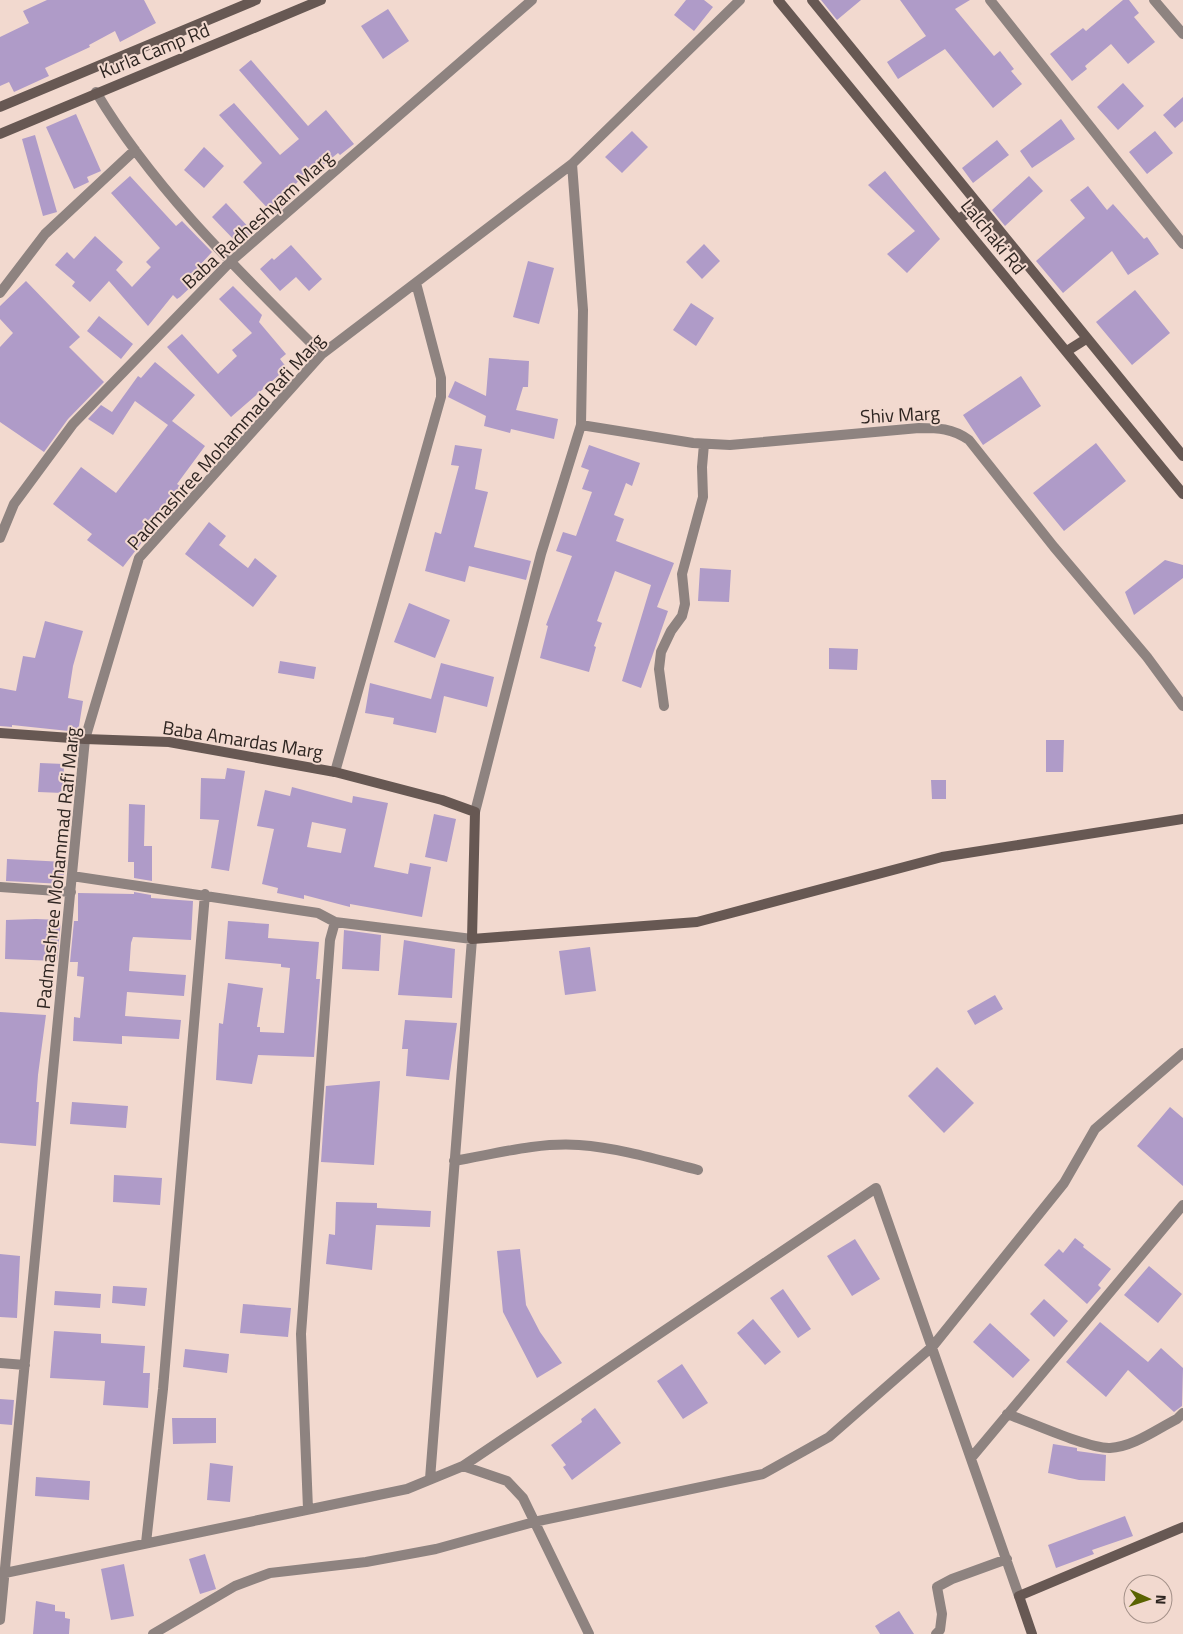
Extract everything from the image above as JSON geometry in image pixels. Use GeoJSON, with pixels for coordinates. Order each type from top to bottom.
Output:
{"type":"FeatureCollection","features":[{"type":"Feature","properties":{"kind":"main road","name":"Kurla Camp Rd"},"geometry":{"type":"LineString","coordinates":[[0,107],[256,0]]}},
{"type":"Feature","properties":{"kind":"main road","name":"Kurla Camp Rd"},"geometry":{"type":"LineString","coordinates":[[0,134],[96,92],[322,0]]}},
{"type":"Feature","properties":{"kind":"main road","name":"Lalchaki Rd"},"geometry":{"type":"LineString","coordinates":[[778,0],[1183,494]]}},
{"type":"Feature","properties":{"kind":"main road","name":"Lalchaki Rd"},"geometry":{"type":"LineString","coordinates":[[812,0],[1183,456]]}},
{"type":"Feature","properties":{"kind":"main road"},"geometry":{"type":"LineString","coordinates":[[958,219],[979,207]]}},
{"type":"Feature","properties":{"kind":"main road"},"geometry":{"type":"LineString","coordinates":[[1066,351],[1086,339]]}},
{"type":"Feature","properties":{"kind":"main road","name":"Baba Amardas Marg"},"geometry":{"type":"LineString","coordinates":[[0,733],[85,740],[169,742],[335,772],[442,800],[475,812]]}},
{"type":"Feature","properties":{"kind":"main road"},"geometry":{"type":"LineString","coordinates":[[475,812],[472,940],[697,922],[942,857],[1183,819]]}},
{"type":"Feature","properties":{"kind":"main road"},"geometry":{"type":"LineString","coordinates":[[1032,1634],[1019,1596],[1183,1527]]}},
{"type":"Feature","properties":{"kind":"street","name":"Baba Radheshyam Marg"},"geometry":{"type":"LineString","coordinates":[[0,538],[14,504],[74,424],[230,262],[532,0]]}},
{"type":"Feature","properties":{"kind":"street","name":"Padmashree Mohammad Rafi Marg"},"geometry":{"type":"LineString","coordinates":[[0,1620],[85,740],[139,558],[322,354],[572,164],[740,0]]}},
{"type":"Feature","properties":{"kind":"street"},"geometry":{"type":"LineString","coordinates":[[990,0],[1183,244]]}},
{"type":"Feature","properties":{"kind":"street"},"geometry":{"type":"LineString","coordinates":[[1154,0],[1183,34]]}},
{"type":"Feature","properties":{"kind":"street"},"geometry":{"type":"LineString","coordinates":[[96,92],[134,150],[230,262],[322,354]]}},
{"type":"Feature","properties":{"kind":"street"},"geometry":{"type":"LineString","coordinates":[[0,293],[45,234],[134,150]]}},
{"type":"Feature","properties":{"kind":"street"},"geometry":{"type":"LineString","coordinates":[[475,812],[541,554],[581,425],[583,310],[572,164]]}},
{"type":"Feature","properties":{"kind":"street"},"geometry":{"type":"LineString","coordinates":[[335,772],[441,397],[441,378],[416,283]]}},
{"type":"Feature","properties":{"kind":"street","name":"Shiv Marg"},"geometry":{"type":"LineString","coordinates":[[581,425],[704,444],[730,445],[918,428],[948,429],[959,433],[969,440],[1054,548],[1147,657],[1183,706]]}},
{"type":"Feature","properties":{"kind":"street"},"geometry":{"type":"LineString","coordinates":[[664,706],[658,669],[662,652],[671,631],[682,616],[685,604],[682,574],[702,505],[704,444]]}},
{"type":"Feature","properties":{"kind":"street"},"geometry":{"type":"LineString","coordinates":[[72,876],[205,894],[318,913],[335,922],[472,940],[430,1479]]}},
{"type":"Feature","properties":{"kind":"street"},"geometry":{"type":"LineString","coordinates":[[0,886],[71,892]]}},
{"type":"Feature","properties":{"kind":"street"},"geometry":{"type":"LineString","coordinates":[[146,1543],[162,1389],[205,894]]}},
{"type":"Feature","properties":{"kind":"street"},"geometry":{"type":"LineString","coordinates":[[308,1510],[301,1334],[330,940],[335,922]]}},
{"type":"Feature","properties":{"kind":"street"},"geometry":{"type":"LineString","coordinates":[[153,1634],[235,1586],[270,1573],[366,1562],[436,1549],[534,1522],[763,1474],[829,1437],[933,1346],[1064,1183],[1095,1129],[1183,1052]]}},
{"type":"Feature","properties":{"kind":"street"},"geometry":{"type":"LineString","coordinates":[[454,1161],[549,1146],[577,1145],[610,1148],[698,1170]]}},
{"type":"Feature","properties":{"kind":"street"},"geometry":{"type":"LineString","coordinates":[[5,1573],[407,1489],[463,1466],[876,1188],[972,1456],[1019,1596]]}},
{"type":"Feature","properties":{"kind":"street"},"geometry":{"type":"LineString","coordinates":[[972,1456],[1183,1206]]}},
{"type":"Feature","properties":{"kind":"street"},"geometry":{"type":"LineString","coordinates":[[0,1363],[25,1365]]}},
{"type":"Feature","properties":{"kind":"street"},"geometry":{"type":"LineString","coordinates":[[1007,1414],[1092,1445],[1110,1448],[1129,1444],[1177,1419],[1183,1413]]}},
{"type":"Feature","properties":{"kind":"street"},"geometry":{"type":"LineString","coordinates":[[463,1466],[507,1481],[523,1498],[589,1634]]}},
{"type":"Feature","properties":{"kind":"street"},"geometry":{"type":"LineString","coordinates":[[936,1634],[940,1630],[942,1614],[937,1587],[1007,1560]]}},
{"type":"Feature","properties":{"kind":"building"},"geometry":{"type":"Polygon","coordinates":[[[47,0],[144,0],[156,23],[120,42],[115,31],[89,45],[90,47],[45,68],[49,76],[14,92],[9,82],[0,86],[0,37],[29,23],[23,11],[47,0]]]}},
{"type":"Feature","properties":{"kind":"building"},"geometry":{"type":"Polygon","coordinates":[[[686,0],[704,0],[713,7],[694,31],[674,15],[686,0]]]}},
{"type":"Feature","properties":{"kind":"building"},"geometry":{"type":"Polygon","coordinates":[[[821,0],[861,0],[837,20],[821,0]]]}},
{"type":"Feature","properties":{"kind":"building"},"geometry":{"type":"Polygon","coordinates":[[[900,0],[970,0],[955,9],[994,56],[1000,51],[1014,69],[1011,71],[1022,84],[993,108],[945,49],[898,79],[887,62],[926,36],[900,0]]]}},
{"type":"Feature","properties":{"kind":"building"},"geometry":{"type":"Polygon","coordinates":[[[1123,0],[1129,0],[1139,13],[1134,17],[1155,42],[1128,64],[1111,44],[1085,66],[1087,69],[1072,81],[1050,54],[1083,28],[1086,31],[1123,0]]]}},
{"type":"Feature","properties":{"kind":"building"},"geometry":{"type":"Polygon","coordinates":[[[388,9],[409,41],[383,59],[361,26],[388,9]]]}},
{"type":"Feature","properties":{"kind":"building"},"geometry":{"type":"Polygon","coordinates":[[[251,60],[308,126],[326,110],[354,144],[340,155],[338,153],[308,177],[305,174],[279,202],[283,207],[274,215],[243,182],[262,163],[219,115],[234,103],[280,155],[299,139],[239,70],[251,60]]]}},
{"type":"Feature","properties":{"kind":"building"},"geometry":{"type":"Polygon","coordinates":[[[1123,83],[1144,106],[1118,130],[1097,107],[1123,83]]]}},
{"type":"Feature","properties":{"kind":"building"},"geometry":{"type":"Polygon","coordinates":[[[1183,97],[1183,121],[1175,128],[1163,115],[1183,97]]]}},
{"type":"Feature","properties":{"kind":"building"},"geometry":{"type":"Polygon","coordinates":[[[76,114],[101,171],[87,177],[89,182],[74,189],[46,127],[76,114]]]}},
{"type":"Feature","properties":{"kind":"building"},"geometry":{"type":"Polygon","coordinates":[[[1061,119],[1075,139],[1032,168],[1020,151],[1061,119]]]}},
{"type":"Feature","properties":{"kind":"building"},"geometry":{"type":"Polygon","coordinates":[[[632,131],[648,147],[622,173],[605,157],[632,131]]]}},
{"type":"Feature","properties":{"kind":"building"},"geometry":{"type":"Polygon","coordinates":[[[1155,131],[1173,153],[1147,174],[1129,152],[1155,131]]]}},
{"type":"Feature","properties":{"kind":"building"},"geometry":{"type":"Polygon","coordinates":[[[35,135],[57,212],[43,216],[22,139],[35,135]]]}},
{"type":"Feature","properties":{"kind":"building"},"geometry":{"type":"Polygon","coordinates":[[[997,140],[1009,155],[973,183],[962,168],[997,140]]]}},
{"type":"Feature","properties":{"kind":"building"},"geometry":{"type":"Polygon","coordinates":[[[204,147],[224,166],[204,188],[184,170],[204,147]]]}},
{"type":"Feature","properties":{"kind":"building"},"geometry":{"type":"Polygon","coordinates":[[[885,171],[940,239],[907,273],[887,254],[915,231],[868,185],[885,171]]]}},
{"type":"Feature","properties":{"kind":"building"},"geometry":{"type":"Polygon","coordinates":[[[130,176],[176,226],[182,221],[212,252],[187,279],[193,285],[177,299],[173,295],[148,326],[109,281],[90,302],[72,286],[75,282],[55,265],[67,252],[74,259],[95,236],[123,262],[116,270],[132,287],[151,267],[146,262],[160,248],[111,193],[130,176]]]}},
{"type":"Feature","properties":{"kind":"building"},"geometry":{"type":"Polygon","coordinates":[[[1029,176],[1043,191],[1005,226],[992,210],[1029,176]]]}},
{"type":"Feature","properties":{"kind":"building"},"geometry":{"type":"Polygon","coordinates":[[[1088,186],[1107,210],[1113,204],[1144,239],[1147,237],[1159,254],[1128,275],[1112,251],[1063,293],[1036,261],[1085,218],[1070,200],[1088,186]]]}},
{"type":"Feature","properties":{"kind":"building"},"geometry":{"type":"Polygon","coordinates":[[[226,203],[253,232],[239,245],[212,217],[226,203]]]}},
{"type":"Feature","properties":{"kind":"building"},"geometry":{"type":"Polygon","coordinates":[[[704,244],[720,261],[702,279],[686,262],[704,244]]]}},
{"type":"Feature","properties":{"kind":"building"},"geometry":{"type":"Polygon","coordinates":[[[291,245],[322,279],[309,291],[296,277],[280,291],[260,269],[291,245]]]}},
{"type":"Feature","properties":{"kind":"building"},"geometry":{"type":"Polygon","coordinates":[[[528,261],[554,268],[539,324],[513,317],[528,261]]]}},
{"type":"Feature","properties":{"kind":"building"},"geometry":{"type":"Polygon","coordinates":[[[26,281],[80,337],[69,347],[104,382],[68,419],[44,452],[0,422],[0,347],[13,333],[0,319],[0,306],[26,281]]]}},
{"type":"Feature","properties":{"kind":"building"},"geometry":{"type":"Polygon","coordinates":[[[233,286],[262,315],[259,322],[286,354],[280,359],[287,368],[231,417],[167,347],[182,334],[218,374],[237,356],[232,350],[252,333],[219,299],[233,286]]]}},
{"type":"Feature","properties":{"kind":"building"},"geometry":{"type":"Polygon","coordinates":[[[1135,290],[1170,333],[1132,365],[1096,322],[1135,290]]]}},
{"type":"Feature","properties":{"kind":"building"},"geometry":{"type":"Polygon","coordinates":[[[691,303],[714,318],[696,346],[673,330],[691,303]]]}},
{"type":"Feature","properties":{"kind":"building"},"geometry":{"type":"Polygon","coordinates":[[[99,316],[133,344],[121,359],[87,331],[99,316]]]}},
{"type":"Feature","properties":{"kind":"building"},"geometry":{"type":"Polygon","coordinates":[[[489,358],[529,361],[528,387],[523,387],[516,410],[558,419],[554,439],[511,429],[510,433],[484,426],[486,416],[448,397],[455,381],[486,396],[489,358]]]}},
{"type":"Feature","properties":{"kind":"building"},"geometry":{"type":"Polygon","coordinates":[[[155,362],[195,395],[172,421],[205,446],[177,484],[180,486],[150,527],[152,529],[123,567],[87,540],[92,534],[53,504],[81,467],[116,493],[168,425],[135,401],[113,435],[88,419],[101,405],[112,412],[138,376],[141,378],[155,362]]]}},
{"type":"Feature","properties":{"kind":"building"},"geometry":{"type":"Polygon","coordinates":[[[1021,376],[1041,406],[983,445],[963,415],[1021,376]]]}},
{"type":"Feature","properties":{"kind":"building"},"geometry":{"type":"Polygon","coordinates":[[[1096,443],[1126,481],[1064,531],[1033,493],[1096,443]]]}},
{"type":"Feature","properties":{"kind":"building"},"geometry":{"type":"Polygon","coordinates":[[[455,445],[482,449],[475,489],[488,492],[474,547],[531,561],[526,580],[469,566],[465,582],[425,571],[435,532],[441,534],[459,466],[451,465],[455,445]]]}},
{"type":"Feature","properties":{"kind":"building"},"geometry":{"type":"Polygon","coordinates":[[[589,445],[640,463],[632,486],[626,483],[614,515],[624,519],[616,541],[674,563],[657,607],[668,611],[641,688],[622,681],[651,585],[615,571],[597,621],[602,623],[594,646],[596,647],[589,672],[540,658],[548,626],[546,625],[572,556],[556,551],[563,532],[576,536],[592,492],[582,489],[589,470],[581,467],[589,445]]]}},
{"type":"Feature","properties":{"kind":"building"},"geometry":{"type":"Polygon","coordinates":[[[209,522],[226,536],[219,545],[248,568],[255,558],[277,576],[253,607],[185,554],[209,522]]]}},
{"type":"Feature","properties":{"kind":"building"},"geometry":{"type":"Polygon","coordinates":[[[1165,560],[1183,565],[1183,578],[1134,615],[1125,592],[1165,560]]]}},
{"type":"Feature","properties":{"kind":"building"},"geometry":{"type":"Polygon","coordinates":[[[700,568],[731,570],[729,602],[698,601],[700,568]]]}},
{"type":"Feature","properties":{"kind":"building"},"geometry":{"type":"Polygon","coordinates":[[[409,603],[450,620],[435,658],[394,642],[409,603]]]}},
{"type":"Feature","properties":{"kind":"building"},"geometry":{"type":"Polygon","coordinates":[[[45,621],[83,631],[73,666],[68,698],[83,701],[78,732],[12,725],[12,727],[0,726],[0,688],[16,691],[23,656],[35,658],[45,621]]]}},
{"type":"Feature","properties":{"kind":"building"},"geometry":{"type":"Polygon","coordinates":[[[829,648],[858,649],[857,670],[829,669],[829,648]]]}},
{"type":"Feature","properties":{"kind":"building"},"geometry":{"type":"Polygon","coordinates":[[[280,661],[316,667],[314,679],[278,673],[280,661]]]}},
{"type":"Feature","properties":{"kind":"building"},"geometry":{"type":"Polygon","coordinates":[[[441,663],[494,677],[487,707],[444,696],[436,733],[393,724],[394,718],[365,713],[370,683],[431,699],[441,663]]]}},
{"type":"Feature","properties":{"kind":"building"},"geometry":{"type":"Polygon","coordinates":[[[1046,740],[1064,740],[1063,772],[1046,772],[1046,740]]]}},
{"type":"Feature","properties":{"kind":"building"},"geometry":{"type":"Polygon","coordinates":[[[40,763],[64,764],[63,793],[38,792],[40,763]]]}},
{"type":"Feature","properties":{"kind":"building"},"geometry":{"type":"Polygon","coordinates":[[[227,768],[245,771],[229,871],[211,868],[219,820],[200,819],[201,778],[225,779],[227,768]]]}},
{"type":"Feature","properties":{"kind":"building"},"geometry":{"type":"Polygon","coordinates":[[[931,780],[946,780],[946,799],[932,799],[931,780]]]}},
{"type":"Feature","properties":{"kind":"building"},"geometry":{"type":"Polygon","coordinates":[[[292,787],[352,803],[353,796],[388,803],[374,867],[408,874],[410,863],[431,867],[422,917],[350,904],[350,907],[304,895],[304,899],[277,893],[278,888],[262,884],[274,829],[257,826],[265,790],[290,796],[292,787]],[[312,822],[307,847],[341,853],[346,829],[312,822]]]}},
{"type":"Feature","properties":{"kind":"building"},"geometry":{"type":"Polygon","coordinates":[[[129,804],[145,805],[144,846],[152,846],[152,881],[134,878],[134,862],[128,862],[129,804]]]}},
{"type":"Feature","properties":{"kind":"building"},"geometry":{"type":"Polygon","coordinates":[[[434,814],[456,819],[447,862],[425,857],[434,814]]]}},
{"type":"Feature","properties":{"kind":"building"},"geometry":{"type":"Polygon","coordinates":[[[7,859],[65,862],[63,884],[6,881],[7,859]]]}},
{"type":"Feature","properties":{"kind":"building"},"geometry":{"type":"Polygon","coordinates":[[[134,892],[151,895],[151,898],[193,901],[191,940],[133,937],[131,943],[129,971],[186,975],[184,996],[127,992],[125,1016],[181,1020],[179,1039],[122,1036],[122,1044],[73,1041],[74,1017],[80,1018],[84,977],[77,976],[78,962],[70,962],[74,921],[78,921],[78,893],[134,894],[134,892]]]}},
{"type":"Feature","properties":{"kind":"building"},"geometry":{"type":"Polygon","coordinates":[[[6,920],[61,920],[57,961],[5,959],[6,920]]]}},
{"type":"Feature","properties":{"kind":"building"},"geometry":{"type":"Polygon","coordinates":[[[228,921],[269,924],[268,938],[319,942],[316,979],[320,979],[314,1057],[258,1055],[252,1084],[216,1080],[219,1023],[223,1024],[228,983],[263,988],[257,1027],[260,1027],[260,1032],[284,1033],[290,968],[281,967],[281,964],[225,959],[228,921]]]}},
{"type":"Feature","properties":{"kind":"building"},"geometry":{"type":"Polygon","coordinates":[[[344,930],[381,935],[379,971],[342,969],[344,930]]]}},
{"type":"Feature","properties":{"kind":"building"},"geometry":{"type":"Polygon","coordinates":[[[404,940],[455,949],[452,998],[398,995],[404,940]]]}},
{"type":"Feature","properties":{"kind":"building"},"geometry":{"type":"Polygon","coordinates":[[[590,947],[596,991],[565,995],[559,951],[590,947]]]}},
{"type":"Feature","properties":{"kind":"building"},"geometry":{"type":"Polygon","coordinates":[[[995,995],[1003,1009],[975,1025],[967,1011],[995,995]]]}},
{"type":"Feature","properties":{"kind":"building"},"geometry":{"type":"Polygon","coordinates":[[[0,1012],[46,1015],[38,1075],[36,1102],[39,1102],[36,1146],[0,1143],[0,1012]]]}},
{"type":"Feature","properties":{"kind":"building"},"geometry":{"type":"Polygon","coordinates":[[[405,1020],[457,1023],[449,1080],[406,1076],[408,1049],[402,1049],[405,1020]]]}},
{"type":"Feature","properties":{"kind":"building"},"geometry":{"type":"Polygon","coordinates":[[[937,1067],[974,1103],[944,1133],[908,1096],[937,1067]]]}},
{"type":"Feature","properties":{"kind":"building"},"geometry":{"type":"Polygon","coordinates":[[[380,1081],[374,1165],[321,1162],[326,1086],[380,1081]]]}},
{"type":"Feature","properties":{"kind":"building"},"geometry":{"type":"Polygon","coordinates":[[[72,1102],[128,1106],[126,1128],[70,1124],[72,1102]]]}},
{"type":"Feature","properties":{"kind":"building"},"geometry":{"type":"Polygon","coordinates":[[[1170,1107],[1183,1118],[1183,1186],[1137,1146],[1170,1107]]]}},
{"type":"Feature","properties":{"kind":"building"},"geometry":{"type":"Polygon","coordinates":[[[114,1175],[162,1178],[160,1205],[113,1202],[114,1175]]]}},
{"type":"Feature","properties":{"kind":"building"},"geometry":{"type":"Polygon","coordinates":[[[336,1202],[377,1203],[377,1208],[431,1211],[430,1227],[376,1225],[372,1270],[326,1264],[329,1234],[335,1235],[336,1202]]]}},
{"type":"Feature","properties":{"kind":"building"},"geometry":{"type":"Polygon","coordinates":[[[1075,1238],[1084,1245],[1083,1247],[1111,1269],[1098,1285],[1101,1288],[1087,1304],[1044,1265],[1059,1249],[1063,1253],[1075,1238]]]}},
{"type":"Feature","properties":{"kind":"building"},"geometry":{"type":"Polygon","coordinates":[[[855,1239],[880,1279],[852,1296],[827,1256],[855,1239]]]}},
{"type":"Feature","properties":{"kind":"building"},"geometry":{"type":"Polygon","coordinates":[[[520,1249],[526,1305],[540,1332],[562,1363],[537,1378],[503,1312],[497,1251],[520,1249]]]}},
{"type":"Feature","properties":{"kind":"building"},"geometry":{"type":"Polygon","coordinates":[[[0,1254],[20,1256],[17,1318],[0,1317],[0,1254]]]}},
{"type":"Feature","properties":{"kind":"building"},"geometry":{"type":"Polygon","coordinates":[[[1149,1266],[1182,1294],[1158,1323],[1124,1295],[1149,1266]]]}},
{"type":"Feature","properties":{"kind":"building"},"geometry":{"type":"Polygon","coordinates":[[[113,1286],[147,1288],[145,1306],[112,1303],[113,1286]]]}},
{"type":"Feature","properties":{"kind":"building"},"geometry":{"type":"Polygon","coordinates":[[[783,1289],[811,1329],[798,1338],[770,1298],[783,1289]]]}},
{"type":"Feature","properties":{"kind":"building"},"geometry":{"type":"Polygon","coordinates":[[[55,1291],[101,1294],[100,1308],[54,1305],[55,1291]]]}},
{"type":"Feature","properties":{"kind":"building"},"geometry":{"type":"Polygon","coordinates":[[[1044,1299],[1068,1321],[1054,1337],[1030,1314],[1044,1299]]]}},
{"type":"Feature","properties":{"kind":"building"},"geometry":{"type":"Polygon","coordinates":[[[243,1304],[291,1308],[288,1337],[240,1333],[243,1304]]]}},
{"type":"Feature","properties":{"kind":"building"},"geometry":{"type":"Polygon","coordinates":[[[753,1319],[781,1352],[765,1365],[737,1333],[753,1319]]]}},
{"type":"Feature","properties":{"kind":"building"},"geometry":{"type":"Polygon","coordinates":[[[1100,1322],[1148,1362],[1161,1348],[1183,1368],[1182,1406],[1174,1412],[1128,1370],[1106,1397],[1066,1362],[1100,1322]]]}},
{"type":"Feature","properties":{"kind":"building"},"geometry":{"type":"Polygon","coordinates":[[[990,1323],[1030,1360],[1013,1378],[973,1342],[990,1323]]]}},
{"type":"Feature","properties":{"kind":"building"},"geometry":{"type":"Polygon","coordinates":[[[54,1331],[101,1334],[101,1343],[145,1346],[143,1373],[150,1373],[148,1408],[103,1405],[105,1381],[50,1378],[54,1331]]]}},
{"type":"Feature","properties":{"kind":"building"},"geometry":{"type":"Polygon","coordinates":[[[185,1349],[229,1354],[227,1373],[183,1367],[185,1349]]]}},
{"type":"Feature","properties":{"kind":"building"},"geometry":{"type":"Polygon","coordinates":[[[682,1364],[708,1403],[683,1419],[657,1381],[682,1364]]]}},
{"type":"Feature","properties":{"kind":"building"},"geometry":{"type":"Polygon","coordinates":[[[0,1399],[14,1400],[12,1425],[0,1424],[0,1399]]]}},
{"type":"Feature","properties":{"kind":"building"},"geometry":{"type":"Polygon","coordinates":[[[595,1408],[621,1443],[572,1480],[563,1467],[566,1465],[551,1445],[582,1422],[581,1419],[595,1408]]]}},
{"type":"Feature","properties":{"kind":"building"},"geometry":{"type":"Polygon","coordinates":[[[172,1418],[216,1418],[216,1443],[173,1444],[172,1418]]]}},
{"type":"Feature","properties":{"kind":"building"},"geometry":{"type":"Polygon","coordinates":[[[1053,1444],[1077,1448],[1077,1451],[1106,1455],[1105,1481],[1079,1480],[1048,1473],[1053,1444]]]}},
{"type":"Feature","properties":{"kind":"building"},"geometry":{"type":"Polygon","coordinates":[[[210,1463],[233,1466],[230,1502],[207,1500],[210,1463]]]}},
{"type":"Feature","properties":{"kind":"building"},"geometry":{"type":"Polygon","coordinates":[[[36,1477],[90,1481],[89,1500],[35,1496],[36,1477]]]}},
{"type":"Feature","properties":{"kind":"building"},"geometry":{"type":"Polygon","coordinates":[[[1125,1516],[1133,1536],[1092,1550],[1094,1554],[1056,1568],[1048,1545],[1125,1516]]]}},
{"type":"Feature","properties":{"kind":"building"},"geometry":{"type":"Polygon","coordinates":[[[205,1554],[216,1589],[200,1594],[189,1559],[205,1554]]]}},
{"type":"Feature","properties":{"kind":"building"},"geometry":{"type":"Polygon","coordinates":[[[124,1564],[134,1616],[111,1620],[101,1569],[124,1564]]]}},
{"type":"Feature","properties":{"kind":"building"},"geometry":{"type":"Polygon","coordinates":[[[36,1601],[55,1605],[55,1611],[65,1612],[65,1618],[70,1619],[69,1634],[33,1634],[36,1601]]]}},
{"type":"Feature","properties":{"kind":"building"},"geometry":{"type":"Polygon","coordinates":[[[899,1611],[914,1634],[880,1634],[875,1626],[899,1611]]]}}]}
